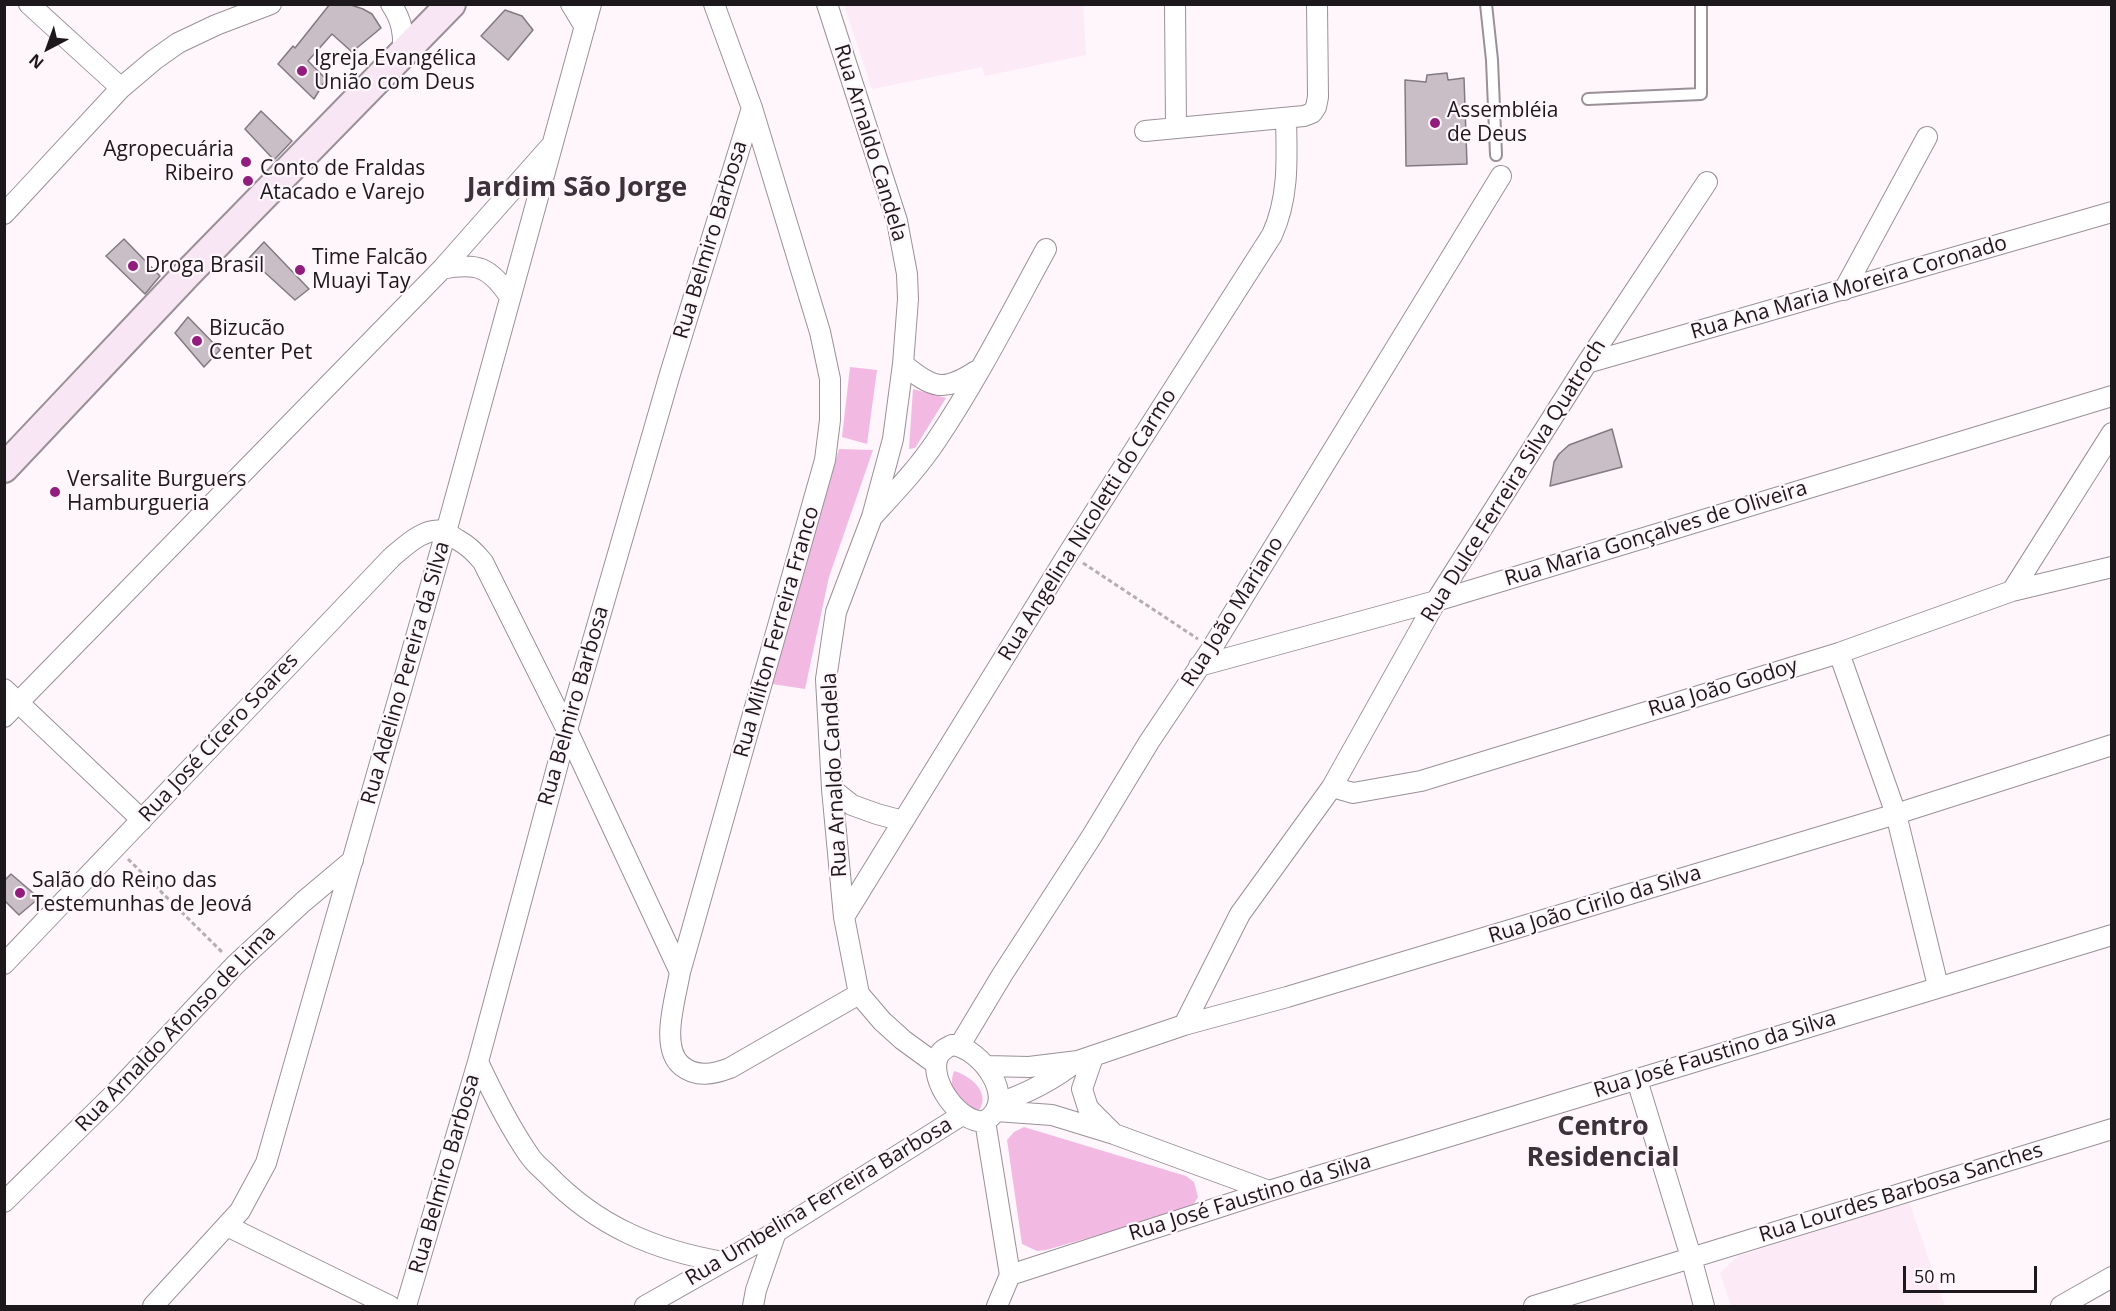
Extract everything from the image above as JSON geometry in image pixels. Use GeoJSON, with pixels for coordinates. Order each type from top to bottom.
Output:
{"type":"FeatureCollection","features":[{"type":"Feature","properties":{"kind":"street"},"geometry":{"type":"LineString","coordinates":[[29,4],[121,88]]}},
{"type":"Feature","properties":{"kind":"street"},"geometry":{"type":"LineString","coordinates":[[5,212],[121,88],[178,43],[216,25],[271,4]]}},
{"type":"Feature","properties":{"kind":"street"},"geometry":{"type":"LineString","coordinates":[[391,4],[401,21],[404,36],[403,53]]}},
{"type":"Feature","properties":{"kind":"street"},"geometry":{"type":"LineString","coordinates":[[4,468],[180,282],[451,4]]}},
{"type":"Feature","properties":{"kind":"street"},"geometry":{"type":"LineString","coordinates":[[571,4],[585,27]]}},
{"type":"Feature","properties":{"kind":"street","name":"Rua Adelino Pereira da Silva"},"geometry":{"type":"LineString","coordinates":[[153,1306],[240,1211],[266,1163],[446,532],[591,4]]}},
{"type":"Feature","properties":{"kind":"street","name":"Rua Milton Ferreira Franco"},"geometry":{"type":"LineString","coordinates":[[714,4],[752,108],[820,332],[830,379],[830,420],[825,460],[680,972],[669,1034],[670,1049],[677,1062],[687,1070],[713,1074],[730,1068],[859,994]]}},
{"type":"Feature","properties":{"kind":"street","name":"Rua Arnaldo Candela"},"geometry":{"type":"LineString","coordinates":[[827,4],[897,221],[907,274],[908,299],[903,364],[893,439],[872,517],[836,612],[826,679],[832,789],[844,917],[859,994],[882,1021],[936,1064]]}},
{"type":"Feature","properties":{"kind":"street"},"geometry":{"type":"LineString","coordinates":[[1175,4],[1176,127]]}},
{"type":"Feature","properties":{"kind":"street"},"geometry":{"type":"LineString","coordinates":[[1145,131],[1286,119],[1312,112],[1316,107],[1318,97],[1317,4]]}},
{"type":"Feature","properties":{"kind":"street","name":"Rua Belmiro Barbosa"},"geometry":{"type":"LineString","coordinates":[[406,1306],[478,1062],[567,730],[673,363],[752,108]]}},
{"type":"Feature","properties":{"kind":"street","name":"Rua Angelina Nicoletti do Carmo"},"geometry":{"type":"LineString","coordinates":[[844,917],[1068,554],[1272,235],[1280,217],[1287,176],[1286,119]]}},
{"type":"Feature","properties":{"kind":"street"},"geometry":{"type":"LineString","coordinates":[[1844,290],[1927,137]]}},
{"type":"Feature","properties":{"kind":"street"},"geometry":{"type":"LineString","coordinates":[[4,717],[12,696],[442,269],[554,143]]}},
{"type":"Feature","properties":{"kind":"street","name":"Rua João Mariano"},"geometry":{"type":"LineString","coordinates":[[960,1046],[1002,975],[1212,648],[1501,176]]}},
{"type":"Feature","properties":{"kind":"street","name":"Rua Dulce Ferreira Silva Quatroch"},"geometry":{"type":"LineString","coordinates":[[1184,1025],[1240,914],[1332,787],[1436,601],[1587,363],[1707,182]]}},
{"type":"Feature","properties":{"kind":"street","name":"Rua Ana Maria Moreira Coronado"},"geometry":{"type":"LineString","coordinates":[[1587,363],[2112,212]]}},
{"type":"Feature","properties":{"kind":"street"},"geometry":{"type":"LineString","coordinates":[[872,517],[905,482],[936,441],[981,368],[1046,249]]}},
{"type":"Feature","properties":{"kind":"street"},"geometry":{"type":"LineString","coordinates":[[442,269],[464,264],[485,269],[498,279],[510,297]]}},
{"type":"Feature","properties":{"kind":"street"},"geometry":{"type":"LineString","coordinates":[[903,364],[932,384],[946,386],[958,383],[981,368]]}},
{"type":"Feature","properties":{"kind":"street","name":"Rua Maria Gonçalves de Oliveira"},"geometry":{"type":"LineString","coordinates":[[1199,666],[1436,601],[2112,396]]}},
{"type":"Feature","properties":{"kind":"street"},"geometry":{"type":"LineString","coordinates":[[2012,591],[2112,433]]}},
{"type":"Feature","properties":{"kind":"street"},"geometry":{"type":"LineString","coordinates":[[446,532],[473,549],[483,562],[567,730],[680,972]]}},
{"type":"Feature","properties":{"kind":"street","name":"Rua José Cícero Soares"},"geometry":{"type":"LineString","coordinates":[[4,964],[392,558],[423,534],[446,532]]}},
{"type":"Feature","properties":{"kind":"street","name":"Rua João Godoy"},"geometry":{"type":"LineString","coordinates":[[1332,787],[1353,793],[1421,780],[1839,653],[2012,591],[2112,567]]}},
{"type":"Feature","properties":{"kind":"street"},"geometry":{"type":"LineString","coordinates":[[1839,653],[1896,814],[1938,986]]}},
{"type":"Feature","properties":{"kind":"street"},"geometry":{"type":"LineString","coordinates":[[12,696],[142,820]]}},
{"type":"Feature","properties":{"kind":"street","name":"Rua João Cirilo da Silva"},"geometry":{"type":"LineString","coordinates":[[986,1066],[1029,1067],[1086,1059],[1184,1025],[1287,997],[1896,814],[2112,745]]}},
{"type":"Feature","properties":{"kind":"street"},"geometry":{"type":"LineString","coordinates":[[832,789],[852,804],[903,821]]}},
{"type":"Feature","properties":{"kind":"street","name":"Rua Arnaldo Afonso de Lima"},"geometry":{"type":"LineString","coordinates":[[4,1202],[112,1095],[236,964],[352,860]]}},
{"type":"Feature","properties":{"kind":"street","name":"Rua José Faustino da Silva"},"geometry":{"type":"LineString","coordinates":[[1010,1275],[1269,1191],[2112,935]]}},
{"type":"Feature","properties":{"kind":"street"},"geometry":{"type":"LineString","coordinates":[[997,1306],[1010,1275],[994,1112],[998,1090],[986,1066],[977,1055],[960,1046],[952,1045],[944,1050],[936,1064],[942,1087],[962,1115],[972,1121],[994,1112],[1052,1115],[1114,1134],[1269,1191]]}},
{"type":"Feature","properties":{"kind":"street"},"geometry":{"type":"LineString","coordinates":[[1086,1059],[1083,1089],[1088,1108],[1114,1134]]}},
{"type":"Feature","properties":{"kind":"street","name":"Rua João Cirilo da Silva"},"geometry":{"type":"LineString","coordinates":[[994,1112],[1086,1059]]}},
{"type":"Feature","properties":{"kind":"street"},"geometry":{"type":"LineString","coordinates":[[478,1062],[504,1115],[530,1157],[565,1193],[607,1222],[641,1240],[685,1255],[723,1262]]}},
{"type":"Feature","properties":{"kind":"street"},"geometry":{"type":"LineString","coordinates":[[1637,1080],[1704,1306]]}},
{"type":"Feature","properties":{"kind":"street","name":"Rua Umbelina Ferreira Barbosa"},"geometry":{"type":"LineString","coordinates":[[645,1306],[776,1232],[962,1115]]}},
{"type":"Feature","properties":{"kind":"street","name":"Rua Lourdes Barbosa Sanches"},"geometry":{"type":"LineString","coordinates":[[1534,1306],[2112,1129]]}},
{"type":"Feature","properties":{"kind":"street"},"geometry":{"type":"LineString","coordinates":[[227,1226],[390,1306]]}},
{"type":"Feature","properties":{"kind":"street"},"geometry":{"type":"LineString","coordinates":[[753,1306],[756,1290],[776,1232]]}},
{"type":"Feature","properties":{"kind":"street"},"geometry":{"type":"LineString","coordinates":[[2061,1306],[2112,1277]]}},
{"type":"Feature","properties":{"kind":"lane"},"geometry":{"type":"LineString","coordinates":[[1486,4],[1492,60],[1496,156]]}},
{"type":"Feature","properties":{"kind":"lane"},"geometry":{"type":"LineString","coordinates":[[1588,99],[1701,94],[1701,4]]}},
{"type":"Feature","properties":{"kind":"path"},"geometry":{"type":"LineString","coordinates":[[1068,554],[1212,648]]}},
{"type":"Feature","properties":{"kind":"path"},"geometry":{"type":"LineString","coordinates":[[116,847],[236,964]]}},
{"type":"Feature","properties":{"kind":"shaded area"},"geometry":{"type":"Polygon","coordinates":[[[844,5],[1083,5],[1086,55],[985,76],[982,67],[872,89],[844,5]]]}},
{"type":"Feature","properties":{"kind":"shaded area"},"geometry":{"type":"Polygon","coordinates":[[[850,367],[877,370],[867,444],[842,437],[850,367]]]}},
{"type":"Feature","properties":{"kind":"shaded area"},"geometry":{"type":"Polygon","coordinates":[[[913,389],[946,398],[915,448],[909,449],[913,389]]]}},
{"type":"Feature","properties":{"kind":"shaded area"},"geometry":{"type":"Polygon","coordinates":[[[839,449],[873,450],[829,577],[805,689],[772,684],[839,449]]]}},
{"type":"Feature","properties":{"kind":"shaded area"},"geometry":{"type":"Polygon","coordinates":[[[954,1071],[967,1077],[982,1093],[983,1100],[977,1113],[961,1101],[954,1091],[952,1078],[954,1071]]]}},
{"type":"Feature","properties":{"kind":"shaded area"},"geometry":{"type":"Polygon","coordinates":[[[1024,1127],[1186,1176],[1194,1182],[1198,1197],[1193,1205],[1179,1212],[1037,1251],[1022,1244],[1007,1140],[1014,1132],[1024,1127]]]}},
{"type":"Feature","properties":{"kind":"shaded area"},"geometry":{"type":"Polygon","coordinates":[[[1909,1202],[1945,1306],[1731,1306],[1720,1273],[1738,1256],[1909,1202]]]}},
{"type":"Feature","properties":{"kind":"building"},"geometry":{"type":"Polygon","coordinates":[[[330,4],[348,4],[363,9],[372,14],[381,28],[352,52],[332,34],[308,61],[326,79],[314,99],[278,64],[293,46],[295,48],[330,4]]]}},
{"type":"Feature","properties":{"kind":"building"},"geometry":{"type":"Polygon","coordinates":[[[505,10],[522,16],[533,30],[508,60],[481,36],[505,10]]]}},
{"type":"Feature","properties":{"kind":"building","name":"Assembléia de Deus"},"geometry":{"type":"Polygon","coordinates":[[[1447,73],[1448,80],[1464,78],[1467,164],[1406,166],[1405,80],[1426,82],[1427,75],[1447,73]]]}},
{"type":"Feature","properties":{"kind":"building"},"geometry":{"type":"Polygon","coordinates":[[[261,111],[292,141],[274,160],[245,129],[261,111]]]}},
{"type":"Feature","properties":{"kind":"building","name":"Droga Brasil"},"geometry":{"type":"Polygon","coordinates":[[[124,239],[160,276],[145,294],[106,256],[124,239]]]}},
{"type":"Feature","properties":{"kind":"building"},"geometry":{"type":"Polygon","coordinates":[[[264,242],[309,289],[295,300],[249,258],[264,242]]]}},
{"type":"Feature","properties":{"kind":"building","name":"Bizucão Center Pet"},"geometry":{"type":"Polygon","coordinates":[[[188,317],[220,350],[204,367],[175,333],[188,317]]]}},
{"type":"Feature","properties":{"kind":"building"},"geometry":{"type":"Polygon","coordinates":[[[1612,429],[1622,467],[1550,486],[1554,462],[1559,454],[1569,445],[1612,429]]]}},
{"type":"Feature","properties":{"kind":"building","name":"Salão do Reino das Testemunhas de Jeová"},"geometry":{"type":"Polygon","coordinates":[[[11,874],[39,898],[19,915],[4,900],[4,881],[11,874]]]}},
{"type":"Feature","properties":{"kind":"place","name":"Igreja Evangélica União com Deus"},"geometry":{"type":"Point","coordinates":[302,71]}},
{"type":"Feature","properties":{"kind":"place","name":"Assembléia de Deus"},"geometry":{"type":"Point","coordinates":[1435,123]}},
{"type":"Feature","properties":{"kind":"place","name":"Agropecuária Ribeiro"},"geometry":{"type":"Point","coordinates":[246,162]}},
{"type":"Feature","properties":{"kind":"place","name":"Conto de Fraldas Atacado e Varejo"},"geometry":{"type":"Point","coordinates":[248,181]}},
{"type":"Feature","properties":{"kind":"place","name":"Droga Brasil"},"geometry":{"type":"Point","coordinates":[133,266]}},
{"type":"Feature","properties":{"kind":"place","name":"Time Falcão Muayi Tay"},"geometry":{"type":"Point","coordinates":[300,270]}},
{"type":"Feature","properties":{"kind":"place","name":"Bizucão Center Pet"},"geometry":{"type":"Point","coordinates":[197,341]}},
{"type":"Feature","properties":{"kind":"place","name":"Versalite Burguers Hamburgueria"},"geometry":{"type":"Point","coordinates":[55,492]}},
{"type":"Feature","properties":{"kind":"place","name":"Salão do Reino das Testemunhas de Jeová"},"geometry":{"type":"Point","coordinates":[20,893]}},
{"type":"Feature","properties":{"kind":"district","name":"Jardim São Jorge"},"geometry":{"type":"Point","coordinates":[577,188]}},
{"type":"Feature","properties":{"kind":"district","name":"Centro Residencial"},"geometry":{"type":"Point","coordinates":[1603,1142]}}]}
